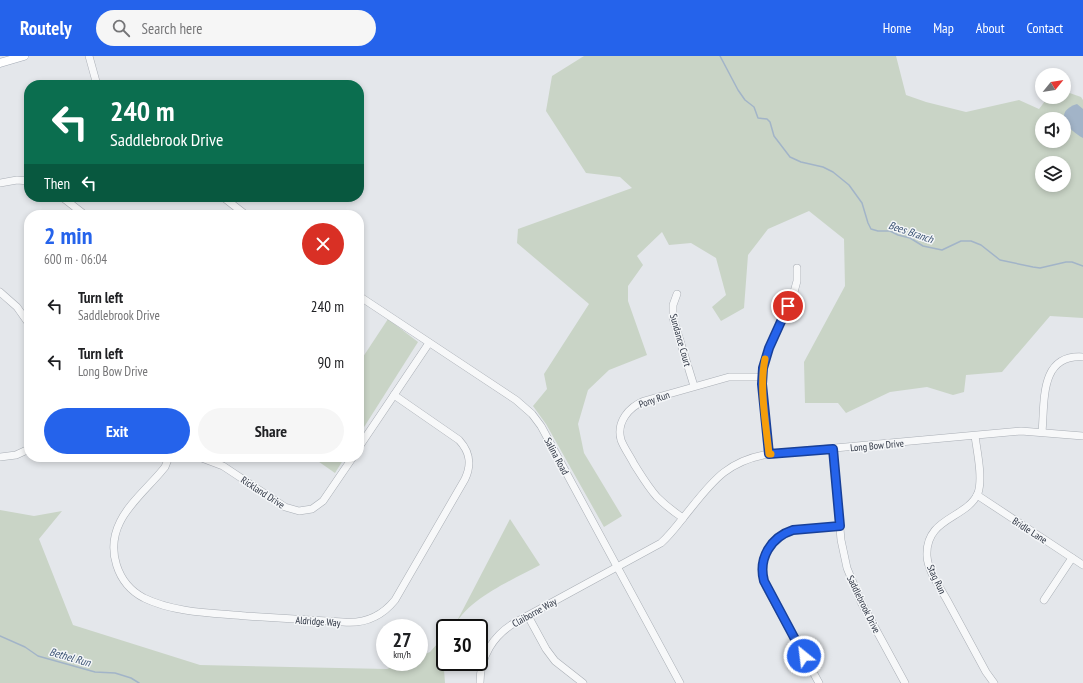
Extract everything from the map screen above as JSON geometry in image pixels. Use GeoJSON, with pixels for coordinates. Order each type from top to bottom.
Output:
{"type":"FeatureCollection","features":[{"type":"Feature","properties":{"kind":"main road"},"geometry":{"type":"LineString","coordinates":[[0,63],[24,56]]}},
{"type":"Feature","properties":{"kind":"street"},"geometry":{"type":"LineString","coordinates":[[89,56],[96,80]]}},
{"type":"Feature","properties":{"kind":"street"},"geometry":{"type":"LineString","coordinates":[[0,183],[17,180],[24,181]]}},
{"type":"Feature","properties":{"kind":"street"},"geometry":{"type":"LineString","coordinates":[[68,202],[79,210]]}},
{"type":"Feature","properties":{"kind":"street"},"geometry":{"type":"LineString","coordinates":[[227,202],[234,210]]}},
{"type":"Feature","properties":{"kind":"street"},"geometry":{"type":"LineString","coordinates":[[769,454],[762,377],[763,368],[769,348],[794,292],[797,281],[797,268]]}},
{"type":"Feature","properties":{"kind":"street"},"geometry":{"type":"LineString","coordinates":[[0,292],[17,307],[24,317]]}},
{"type":"Feature","properties":{"kind":"street","name":"Sundance Court"},"geometry":{"type":"LineString","coordinates":[[677,294],[673,305],[672,318],[694,386]]}},
{"type":"Feature","properties":{"kind":"street","name":"Salina Road"},"geometry":{"type":"LineString","coordinates":[[364,299],[516,400],[532,414],[542,426],[680,683]]}},
{"type":"Feature","properties":{"kind":"street"},"geometry":{"type":"LineString","coordinates":[[364,440],[429,343]]}},
{"type":"Feature","properties":{"kind":"street"},"geometry":{"type":"LineString","coordinates":[[1042,432],[1046,384],[1050,372],[1056,365],[1066,359],[1083,357]]}},
{"type":"Feature","properties":{"kind":"street","name":"Pony Run"},"geometry":{"type":"LineString","coordinates":[[683,518],[658,498],[650,488],[621,440],[623,419],[634,406],[694,386],[729,376],[762,377]]}},
{"type":"Feature","properties":{"kind":"street","name":"Aldridge Way"},"geometry":{"type":"LineString","coordinates":[[166,462],[160,473],[126,512],[116,533],[114,548],[117,566],[123,579],[133,591],[156,602],[205,612],[343,622],[364,621],[385,610],[397,597],[465,479],[470,465],[467,450],[459,440],[394,395]]}},
{"type":"Feature","properties":{"kind":"street","name":"Long Bow Drive"},"geometry":{"type":"LineString","coordinates":[[618,567],[661,543],[672,532],[712,483],[723,472],[742,461],[769,454],[1021,431],[1083,436]]}},
{"type":"Feature","properties":{"kind":"street"},"geometry":{"type":"LineString","coordinates":[[975,436],[980,480],[977,495]]}},
{"type":"Feature","properties":{"kind":"street","name":"Saddlebrook Drive"},"geometry":{"type":"LineString","coordinates":[[833,449],[844,555],[856,592],[905,683]]}},
{"type":"Feature","properties":{"kind":"street"},"geometry":{"type":"LineString","coordinates":[[0,457],[16,455],[24,451]]}},
{"type":"Feature","properties":{"kind":"street","name":"Rickland Drive"},"geometry":{"type":"LineString","coordinates":[[218,462],[285,507],[299,511],[312,509],[323,501],[350,462]]}},
{"type":"Feature","properties":{"kind":"street","name":"Bridle Lane"},"geometry":{"type":"LineString","coordinates":[[977,495],[1083,565]]}},
{"type":"Feature","properties":{"kind":"street","name":"Stag Run"},"geometry":{"type":"LineString","coordinates":[[977,495],[968,506],[936,529],[930,538],[927,556],[933,574],[986,672],[994,683]]}},
{"type":"Feature","properties":{"kind":"street"},"geometry":{"type":"LineString","coordinates":[[819,683],[766,587],[763,577],[763,562],[770,546],[778,537],[786,533],[793,530],[840,526]]}},
{"type":"Feature","properties":{"kind":"street"},"geometry":{"type":"LineString","coordinates":[[1044,600],[1072,558]]}},
{"type":"Feature","properties":{"kind":"street","name":"Claiborne Way"},"geometry":{"type":"LineString","coordinates":[[480,683],[482,665],[490,645],[504,630],[618,567]]}},
{"type":"Feature","properties":{"kind":"street"},"geometry":{"type":"LineString","coordinates":[[528,616],[546,649],[555,661],[583,683]]}},
{"type":"Feature","properties":{"kind":"green space"},"geometry":{"type":"Polygon","coordinates":[[[584,56],[896,56],[906,95],[926,102],[966,112],[1019,100],[1039,109],[1043,104],[1071,104],[1071,93],[1081,97],[1083,100],[1083,318],[1050,316],[1002,372],[966,375],[964,392],[953,395],[927,387],[890,392],[846,413],[838,403],[805,403],[804,362],[845,286],[844,239],[809,211],[768,229],[748,255],[744,308],[721,321],[712,307],[726,295],[716,258],[691,243],[669,245],[662,232],[637,256],[643,265],[628,286],[628,301],[647,355],[609,370],[588,390],[578,424],[584,453],[622,516],[604,527],[546,424],[533,406],[547,389],[544,374],[589,304],[517,243],[518,229],[632,188],[620,177],[586,173],[546,111],[552,76],[584,56]]]}},
{"type":"Feature","properties":{"kind":"green space"},"geometry":{"type":"Polygon","coordinates":[[[388,319],[418,342],[364,427],[364,355],[388,319]]]}},
{"type":"Feature","properties":{"kind":"green space"},"geometry":{"type":"Polygon","coordinates":[[[319,462],[342,462],[335,473],[319,462]]]}},
{"type":"Feature","properties":{"kind":"green space"},"geometry":{"type":"Polygon","coordinates":[[[0,510],[34,516],[62,511],[39,539],[73,625],[200,665],[376,669],[376,671],[428,671],[428,653],[436,645],[436,671],[444,671],[445,683],[0,683],[0,510]]]}},
{"type":"Feature","properties":{"kind":"green space"},"geometry":{"type":"Polygon","coordinates":[[[510,519],[540,565],[491,591],[468,608],[458,619],[510,519]]]}},
{"type":"Feature","properties":{"kind":"water"},"geometry":{"type":"Polygon","coordinates":[[[1077,104],[1083,109],[1083,138],[1071,129],[1071,112],[1065,112],[1069,107],[1077,104]]]}},
{"type":"Feature","properties":{"kind":"waterway","name":"Bees Branch"},"geometry":{"type":"LineString","coordinates":[[720,56],[738,90],[745,100],[754,107],[758,118],[767,119],[770,122],[774,136],[790,157],[801,162],[823,167],[833,172],[849,185],[862,203],[871,229],[878,231],[890,231],[910,238],[923,246],[942,250],[961,241],[971,241],[981,245],[1000,260],[1033,267],[1040,268],[1066,262],[1072,262],[1083,266]]}},
{"type":"Feature","properties":{"kind":"waterway","name":"Bethel Run"},"geometry":{"type":"LineString","coordinates":[[0,636],[25,647],[38,656],[95,672],[115,673],[131,678],[139,683]]}},
{"type":"Feature","properties":{"kind":"slow traffic"},"geometry":{"type":"LineString","coordinates":[[765,359],[762,384],[769,454],[771,454]]}},
{"type":"Feature","properties":{"kind":"route"},"geometry":{"type":"LineString","coordinates":[[788,306],[769,348],[763,368],[762,384],[769,454],[833,449],[840,526],[793,530],[778,537],[767,550],[764,558],[762,572],[766,587],[804,656]]}}]}
